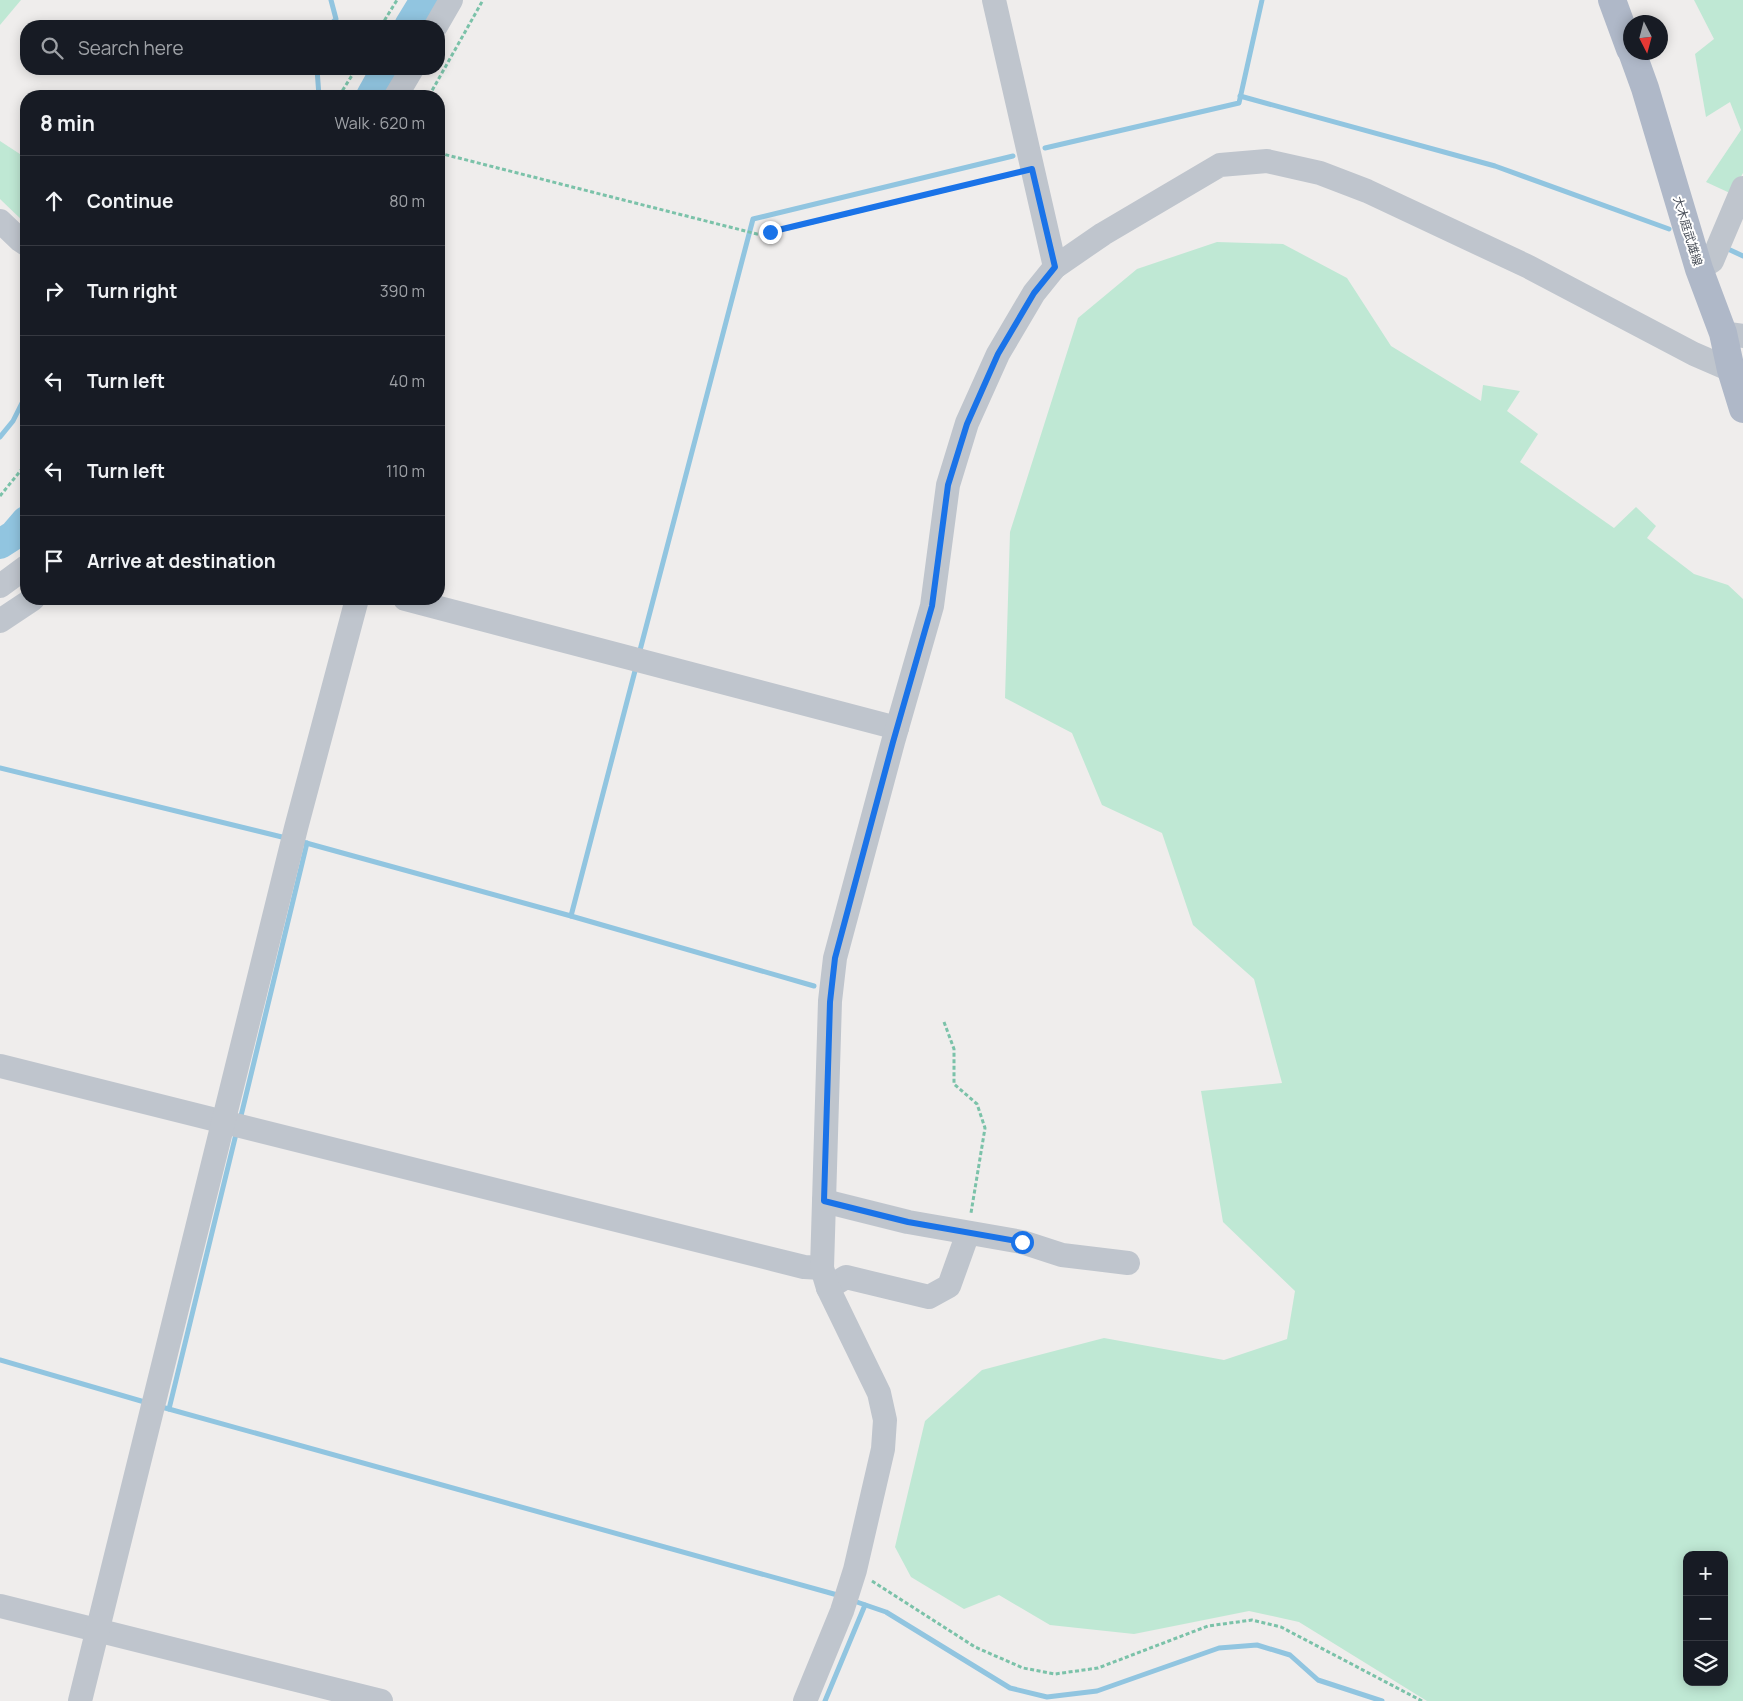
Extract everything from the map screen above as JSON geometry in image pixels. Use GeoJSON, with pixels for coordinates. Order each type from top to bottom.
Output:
{"type":"FeatureCollection","features":[{"type":"Feature","properties":{"kind":"main road"},"geometry":{"type":"LineString","coordinates":[[1612,0],[1623,30]]}},
{"type":"Feature","properties":{"kind":"main road","name":"大木庭武雄線"},"geometry":{"type":"LineString","coordinates":[[1635,60],[1699,269],[1733,335],[1731,370],[1743,408]]}},
{"type":"Feature","properties":{"kind":"street"},"geometry":{"type":"LineString","coordinates":[[439,20],[451,0]]}},
{"type":"Feature","properties":{"kind":"street"},"geometry":{"type":"LineString","coordinates":[[994,0],[1055,267]]}},
{"type":"Feature","properties":{"kind":"street"},"geometry":{"type":"LineString","coordinates":[[400,90],[408,75]]}},
{"type":"Feature","properties":{"kind":"street"},"geometry":{"type":"LineString","coordinates":[[805,1701],[842,1611],[852,1578],[883,1449],[885,1420],[879,1393],[825,1278],[824,1201],[830,1002],[835,958],[932,606],[948,485],[967,424],[998,354],[1034,293],[1055,267],[1103,234],[1220,165],[1268,162],[1320,172],[1367,191],[1529,267],[1694,354],[1731,370]]}},
{"type":"Feature","properties":{"kind":"street"},"geometry":{"type":"LineString","coordinates":[[1699,269],[1712,261],[1743,188]]}},
{"type":"Feature","properties":{"kind":"street"},"geometry":{"type":"LineString","coordinates":[[0,221],[20,239]]}},
{"type":"Feature","properties":{"kind":"street"},"geometry":{"type":"LineString","coordinates":[[0,586],[20,571]]}},
{"type":"Feature","properties":{"kind":"street"},"geometry":{"type":"LineString","coordinates":[[0,621],[24,605]]}},
{"type":"Feature","properties":{"kind":"street"},"geometry":{"type":"LineString","coordinates":[[80,1701],[156,1392],[234,1124],[296,828],[356,605]]}},
{"type":"Feature","properties":{"kind":"street"},"geometry":{"type":"LineString","coordinates":[[427,605],[897,728]]}},
{"type":"Feature","properties":{"kind":"street"},"geometry":{"type":"LineString","coordinates":[[0,1066],[804,1267],[825,1278],[846,1277],[929,1296],[949,1286],[968,1233]]}},
{"type":"Feature","properties":{"kind":"street"},"geometry":{"type":"LineString","coordinates":[[824,1201],[908,1222],[1022,1242],[1062,1255],[1128,1262]]}},
{"type":"Feature","properties":{"kind":"street"},"geometry":{"type":"LineString","coordinates":[[0,1606],[381,1701]]}},
{"type":"Feature","properties":{"kind":"path"},"geometry":{"type":"LineString","coordinates":[[385,20],[397,0]]}},
{"type":"Feature","properties":{"kind":"path"},"geometry":{"type":"LineString","coordinates":[[445,68],[483,0]]}},
{"type":"Feature","properties":{"kind":"path"},"geometry":{"type":"LineString","coordinates":[[344,90],[352,75]]}},
{"type":"Feature","properties":{"kind":"path"},"geometry":{"type":"LineString","coordinates":[[432,90],[441,75]]}},
{"type":"Feature","properties":{"kind":"path"},"geometry":{"type":"LineString","coordinates":[[445,155],[757,234],[1032,169]]}},
{"type":"Feature","properties":{"kind":"path"},"geometry":{"type":"LineString","coordinates":[[0,496],[20,471]]}},
{"type":"Feature","properties":{"kind":"path"},"geometry":{"type":"LineString","coordinates":[[944,1022],[954,1049],[954,1084],[977,1104],[985,1128],[968,1233]]}},
{"type":"Feature","properties":{"kind":"path"},"geometry":{"type":"LineString","coordinates":[[852,1578],[975,1646],[1023,1668],[1055,1674],[1098,1668],[1208,1626],[1252,1620],[1281,1627],[1422,1701]]}},
{"type":"Feature","properties":{"kind":"green space"},"geometry":{"type":"Polygon","coordinates":[[[0,0],[21,0],[0,25],[0,0]]]}},
{"type":"Feature","properties":{"kind":"green space"},"geometry":{"type":"Polygon","coordinates":[[[1694,0],[1743,0],[1743,173],[1732,194],[1706,182],[1741,130],[1730,102],[1706,117],[1695,54],[1714,39],[1694,0]]]}},
{"type":"Feature","properties":{"kind":"green space"},"geometry":{"type":"Polygon","coordinates":[[[0,141],[20,154],[20,218],[0,199],[0,141]]]}},
{"type":"Feature","properties":{"kind":"green space"},"geometry":{"type":"Polygon","coordinates":[[[1217,242],[1283,244],[1347,278],[1391,346],[1481,401],[1483,385],[1520,391],[1507,411],[1538,434],[1520,462],[1614,528],[1636,507],[1656,526],[1647,538],[1694,574],[1728,585],[1743,599],[1743,1701],[1427,1701],[1299,1622],[1249,1611],[1134,1634],[1050,1625],[999,1595],[964,1609],[911,1577],[895,1547],[925,1421],[982,1370],[1104,1338],[1224,1360],[1287,1339],[1295,1291],[1223,1222],[1201,1091],[1282,1083],[1254,979],[1193,925],[1162,833],[1102,805],[1072,733],[1005,698],[1010,532],[1078,318],[1137,269],[1217,242]]]}},
{"type":"Feature","properties":{"kind":"waterway"},"geometry":{"type":"LineString","coordinates":[[331,0],[335,20]]}},
{"type":"Feature","properties":{"kind":"waterway"},"geometry":{"type":"LineString","coordinates":[[413,20],[425,0]]}},
{"type":"Feature","properties":{"kind":"waterway"},"geometry":{"type":"LineString","coordinates":[[1045,148],[1239,103],[1262,0]]}},
{"type":"Feature","properties":{"kind":"waterway"},"geometry":{"type":"LineString","coordinates":[[317,75],[319,90]]}},
{"type":"Feature","properties":{"kind":"waterway"},"geometry":{"type":"LineString","coordinates":[[374,90],[383,75]]}},
{"type":"Feature","properties":{"kind":"waterway"},"geometry":{"type":"LineString","coordinates":[[1240,96],[1495,166],[1669,229]]}},
{"type":"Feature","properties":{"kind":"waterway"},"geometry":{"type":"LineString","coordinates":[[639,654],[753,219],[1013,156]]}},
{"type":"Feature","properties":{"kind":"waterway"},"geometry":{"type":"LineString","coordinates":[[1728,249],[1743,256]]}},
{"type":"Feature","properties":{"kind":"waterway"},"geometry":{"type":"LineString","coordinates":[[0,437],[13,421],[20,407]]}},
{"type":"Feature","properties":{"kind":"waterway"},"geometry":{"type":"LineString","coordinates":[[0,544],[14,535],[20,528]]}},
{"type":"Feature","properties":{"kind":"waterway"},"geometry":{"type":"LineString","coordinates":[[299,841],[571,916],[636,667]]}},
{"type":"Feature","properties":{"kind":"waterway"},"geometry":{"type":"LineString","coordinates":[[0,768],[286,838]]}},
{"type":"Feature","properties":{"kind":"waterway"},"geometry":{"type":"LineString","coordinates":[[240,1120],[307,843]]}},
{"type":"Feature","properties":{"kind":"waterway"},"geometry":{"type":"LineString","coordinates":[[571,916],[814,986]]}},
{"type":"Feature","properties":{"kind":"waterway"},"geometry":{"type":"LineString","coordinates":[[169,1409],[237,1130]]}},
{"type":"Feature","properties":{"kind":"waterway"},"geometry":{"type":"LineString","coordinates":[[0,1360],[148,1403]]}},
{"type":"Feature","properties":{"kind":"waterway"},"geometry":{"type":"LineString","coordinates":[[158,1406],[841,1596]]}},
{"type":"Feature","properties":{"kind":"waterway"},"geometry":{"type":"LineString","coordinates":[[851,1600],[886,1612],[1010,1688],[1047,1697],[1097,1691],[1219,1648],[1257,1645],[1290,1655],[1318,1680],[1382,1701]]}},
{"type":"Feature","properties":{"kind":"waterway"},"geometry":{"type":"LineString","coordinates":[[825,1701],[865,1605]]}},
{"type":"Feature","properties":{"kind":"route"},"geometry":{"type":"LineString","coordinates":[[770,232],[1032,169],[1055,267],[1034,293],[998,354],[967,424],[948,485],[932,606],[835,958],[830,1002],[824,1201],[908,1222],[1022,1242]]}}]}
